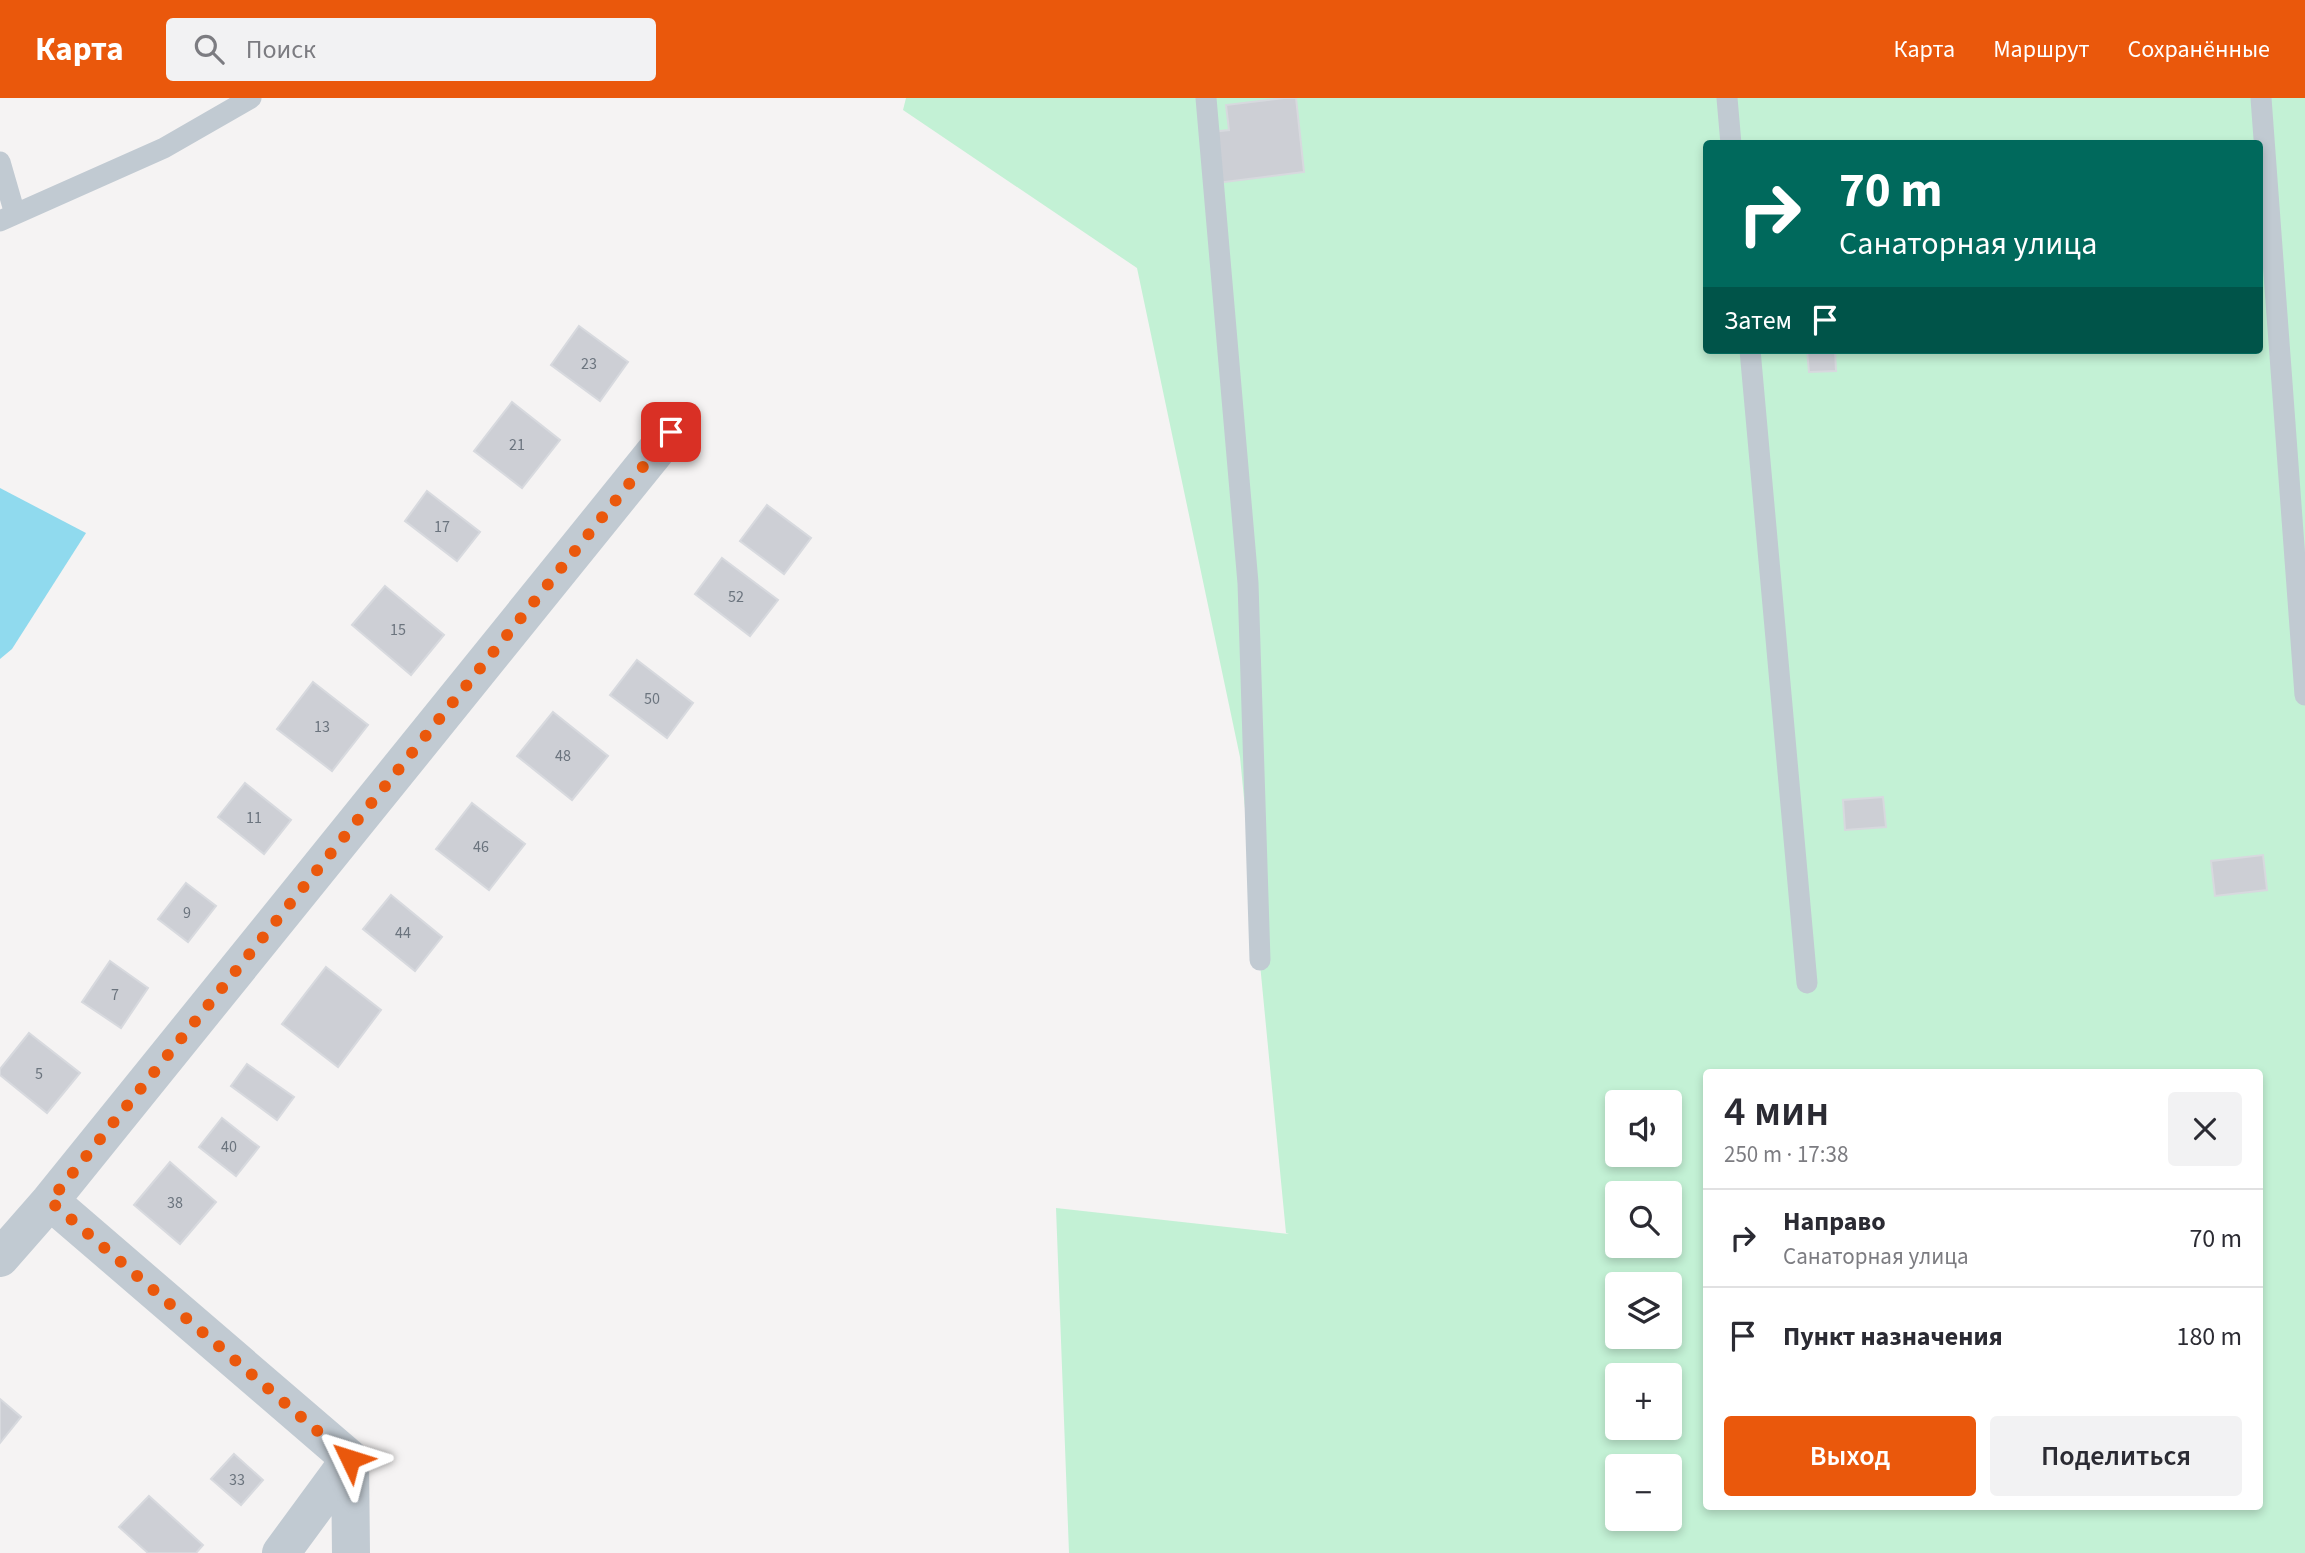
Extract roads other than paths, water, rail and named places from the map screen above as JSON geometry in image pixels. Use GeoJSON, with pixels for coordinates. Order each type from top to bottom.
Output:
{"type":"FeatureCollection","features":[{"type":"Feature","properties":{"kind":"street"},"geometry":{"type":"LineString","coordinates":[[0,1258],[50,1201],[671,432]]}},
{"type":"Feature","properties":{"kind":"street"},"geometry":{"type":"LineString","coordinates":[[50,1201],[350,1459],[351,1553]]}},
{"type":"Feature","properties":{"kind":"street"},"geometry":{"type":"LineString","coordinates":[[281,1553],[350,1459]]}},
{"type":"Feature","properties":{"kind":"lane"},"geometry":{"type":"LineString","coordinates":[[0,162],[8,218],[164,148],[251,98]]}},
{"type":"Feature","properties":{"kind":"lane"},"geometry":{"type":"LineString","coordinates":[[1206,98],[1248,583],[1259,960]]}},
{"type":"Feature","properties":{"kind":"lane"},"geometry":{"type":"LineString","coordinates":[[1727,98],[1731,140]]}},
{"type":"Feature","properties":{"kind":"lane"},"geometry":{"type":"LineString","coordinates":[[2261,98],[2305,695]]}},
{"type":"Feature","properties":{"kind":"lane"},"geometry":{"type":"LineString","coordinates":[[1750,354],[1807,983]]}},
{"type":"Feature","properties":{"kind":"water"},"geometry":{"type":"Polygon","coordinates":[[[0,488],[86,533],[12,649],[0,659],[0,488]]]}}]}
